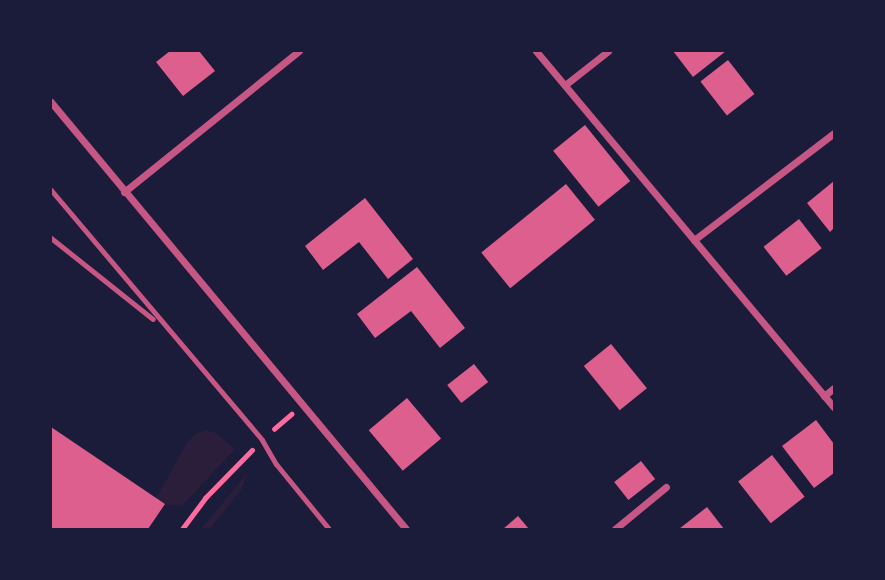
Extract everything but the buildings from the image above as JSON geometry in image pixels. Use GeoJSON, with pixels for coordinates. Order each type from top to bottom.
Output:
{"type":"FeatureCollection","features":[{"type":"Feature","properties":{"kind":"street"},"geometry":{"type":"LineString","coordinates":[[124,192],[299,51]]}},
{"type":"Feature","properties":{"kind":"street"},"geometry":{"type":"LineString","coordinates":[[536,51],[834,408]]}},
{"type":"Feature","properties":{"kind":"street"},"geometry":{"type":"LineString","coordinates":[[565,85],[608,51]]}},
{"type":"Feature","properties":{"kind":"street"},"geometry":{"type":"LineString","coordinates":[[51,102],[406,529]]}},
{"type":"Feature","properties":{"kind":"street"},"geometry":{"type":"LineString","coordinates":[[694,240],[834,133]]}},
{"type":"Feature","properties":{"kind":"street"},"geometry":{"type":"LineString","coordinates":[[824,396],[834,388]]}},
{"type":"Feature","properties":{"kind":"street"},"geometry":{"type":"LineString","coordinates":[[615,529],[666,487]]}},
{"type":"Feature","properties":{"kind":"lane"},"geometry":{"type":"LineString","coordinates":[[51,190],[163,327],[262,440],[276,464],[329,529]]}},
{"type":"Feature","properties":{"kind":"lane"},"geometry":{"type":"LineString","coordinates":[[51,238],[163,327]]}},
{"type":"Feature","properties":{"kind":"path"},"geometry":{"type":"LineString","coordinates":[[182,529],[205,498],[302,404]]}},
{"type":"Feature","properties":{"kind":"shaded area"},"geometry":{"type":"Polygon","coordinates":[[[205,430],[216,433],[235,449],[182,506],[165,504],[156,498],[187,443],[194,435],[205,430]]]}},
{"type":"Feature","properties":{"kind":"shaded area"},"geometry":{"type":"Polygon","coordinates":[[[249,471],[241,490],[210,529],[201,529],[249,471]]]}}]}
